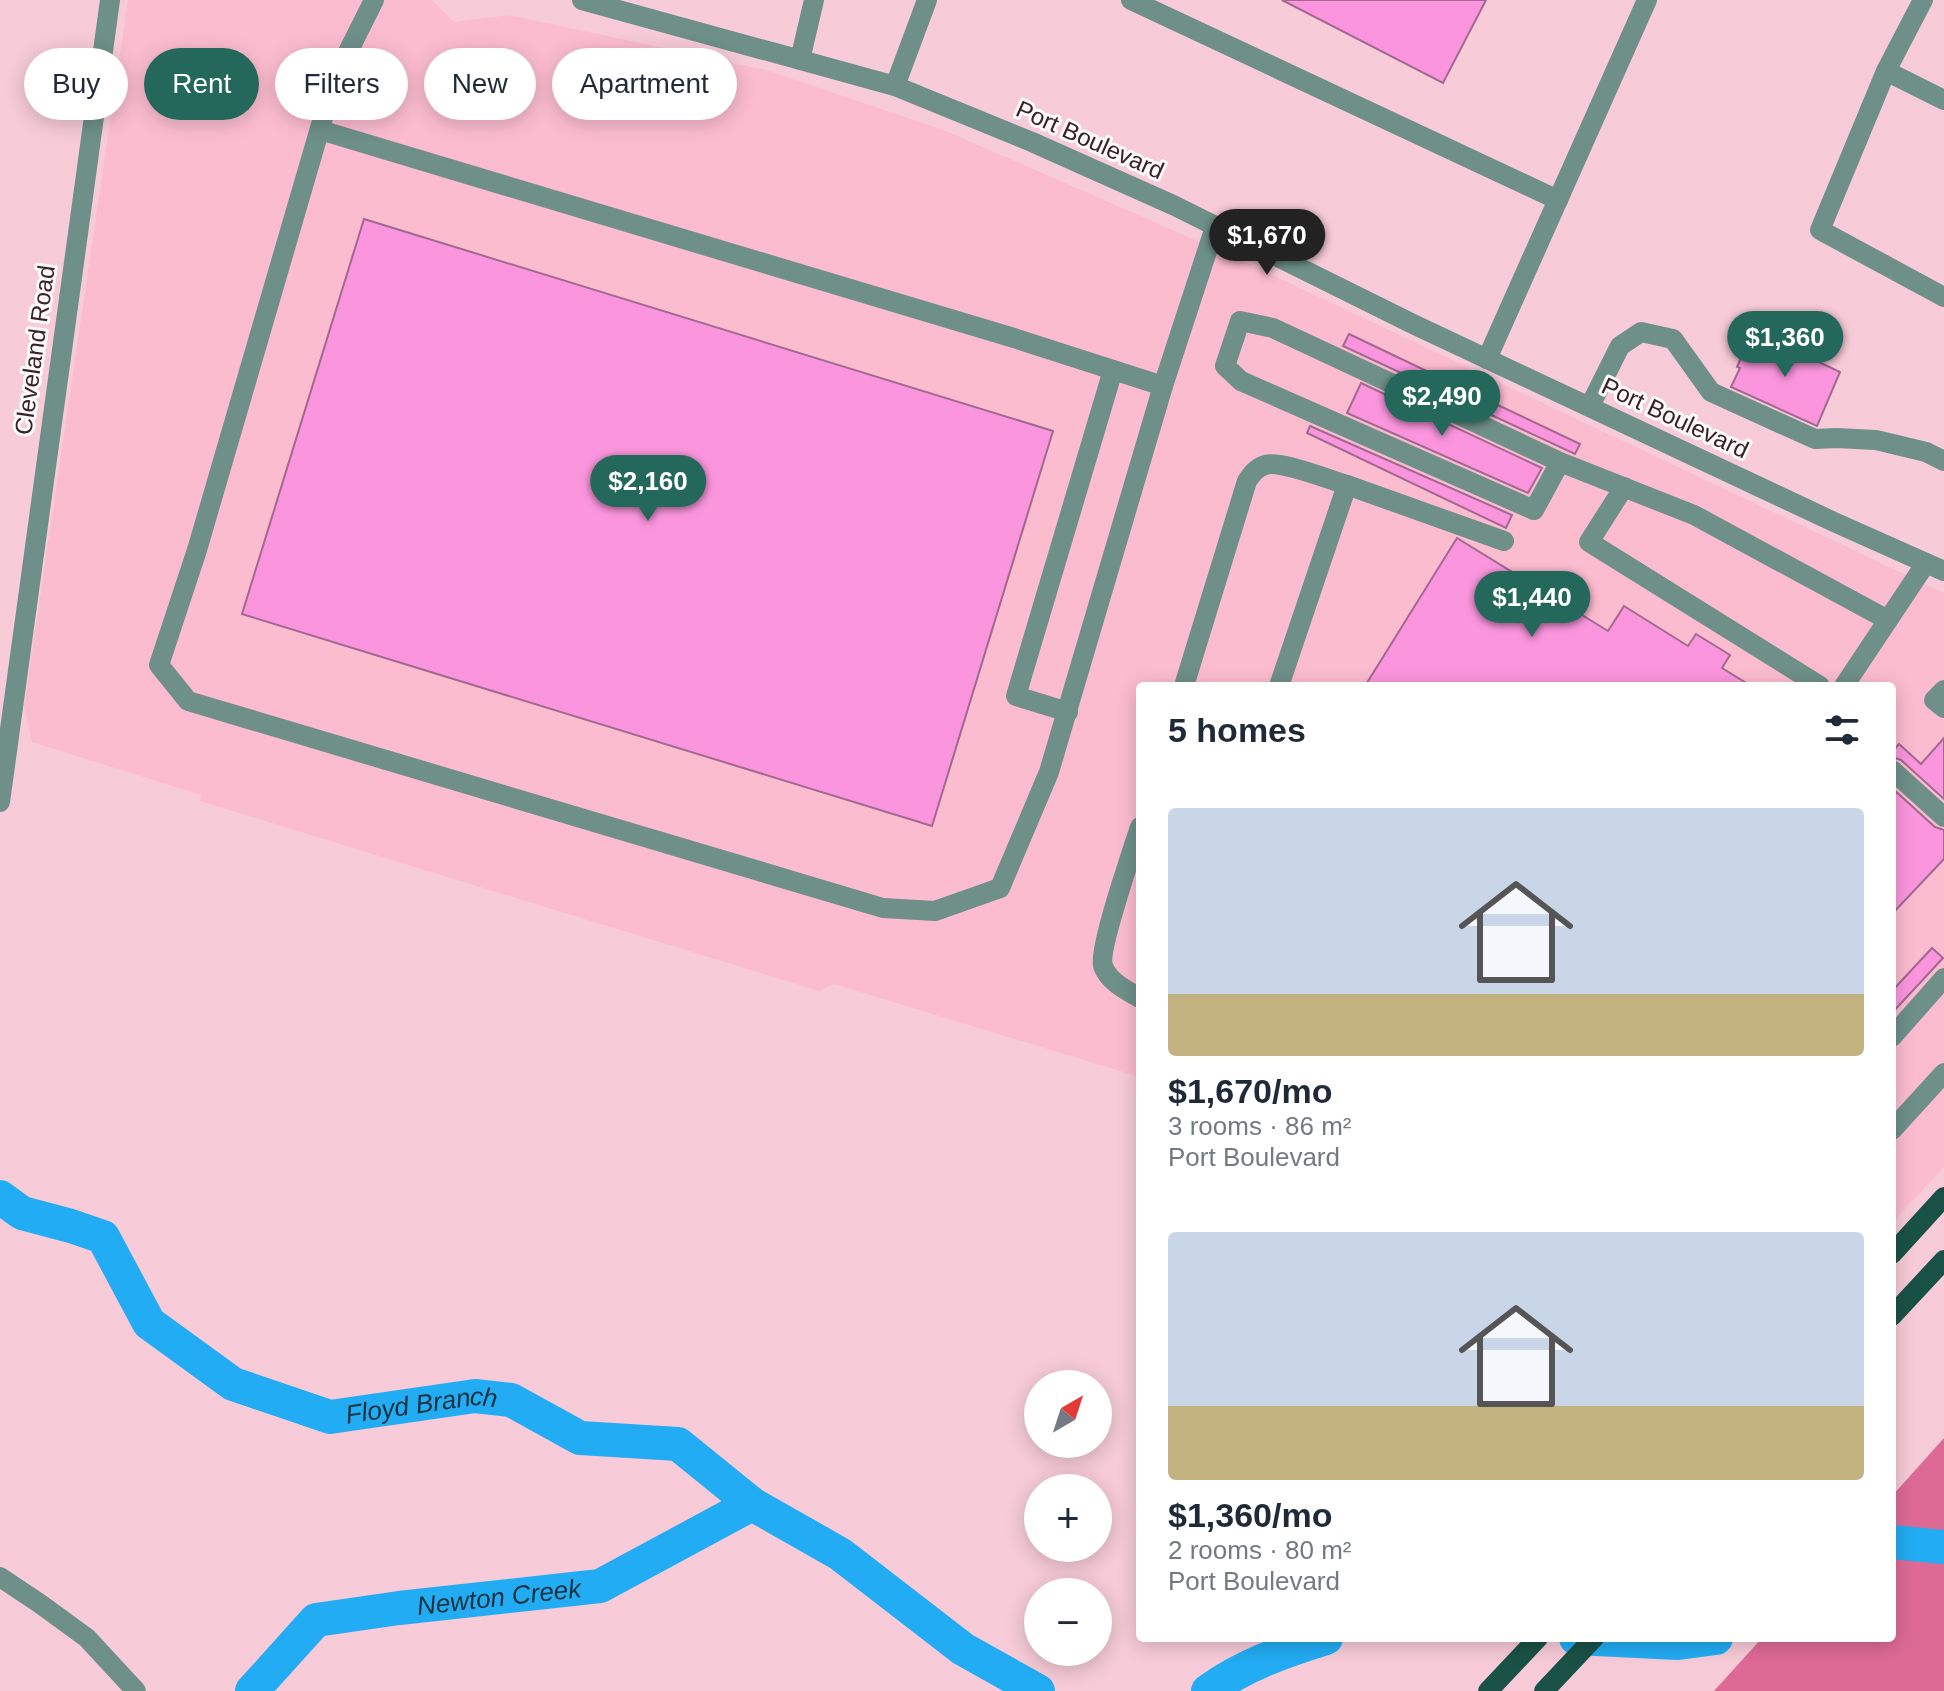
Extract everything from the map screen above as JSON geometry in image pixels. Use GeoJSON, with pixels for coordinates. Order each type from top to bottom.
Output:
{"type":"FeatureCollection","features":[{"type":"Feature","properties":{"kind":"main road"},"geometry":{"type":"LineString","coordinates":[[1896,1250],[1944,1197]]}},
{"type":"Feature","properties":{"kind":"main road"},"geometry":{"type":"LineString","coordinates":[[1896,1312],[1944,1260]]}},
{"type":"Feature","properties":{"kind":"main road"},"geometry":{"type":"LineString","coordinates":[[1488,1691],[1534,1642]]}},
{"type":"Feature","properties":{"kind":"main road"},"geometry":{"type":"LineString","coordinates":[[1544,1691],[1590,1642]]}},
{"type":"Feature","properties":{"kind":"street","name":"Cleveland Road"},"geometry":{"type":"LineString","coordinates":[[0,802],[110,0]]}},
{"type":"Feature","properties":{"kind":"street"},"geometry":{"type":"LineString","coordinates":[[374,0],[334,80],[197,550],[159,665],[188,701],[883,908],[935,911],[1000,888],[1049,772],[1163,386],[1215,227]]}},
{"type":"Feature","properties":{"kind":"street","name":"Port Boulevard"},"geometry":{"type":"LineString","coordinates":[[582,0],[895,86],[1032,142],[1173,205],[1415,325],[1935,567]]}},
{"type":"Feature","properties":{"kind":"street"},"geometry":{"type":"LineString","coordinates":[[800,60],[814,0]]}},
{"type":"Feature","properties":{"kind":"street"},"geometry":{"type":"LineString","coordinates":[[895,86],[927,0]]}},
{"type":"Feature","properties":{"kind":"street"},"geometry":{"type":"LineString","coordinates":[[1131,0],[1558,200]]}},
{"type":"Feature","properties":{"kind":"street"},"geometry":{"type":"LineString","coordinates":[[1487,359],[1647,0]]}},
{"type":"Feature","properties":{"kind":"street"},"geometry":{"type":"LineString","coordinates":[[1923,0],[1886,71],[1820,230],[1944,297]]}},
{"type":"Feature","properties":{"kind":"street"},"geometry":{"type":"LineString","coordinates":[[1886,71],[1944,100]]}},
{"type":"Feature","properties":{"kind":"street"},"geometry":{"type":"LineString","coordinates":[[320,130],[1002,334],[1163,386]]}},
{"type":"Feature","properties":{"kind":"street"},"geometry":{"type":"LineString","coordinates":[[1560,462],[1534,510],[1475,485],[1241,381],[1225,366],[1240,321],[1273,328],[1560,462],[1694,515],[1888,620]]}},
{"type":"Feature","properties":{"kind":"street"},"geometry":{"type":"LineString","coordinates":[[1590,406],[1620,346],[1641,332],[1673,339],[1711,392],[1815,439],[1876,440],[1926,452],[1944,461]]}},
{"type":"Feature","properties":{"kind":"street"},"geometry":{"type":"LineString","coordinates":[[1068,712],[1016,696],[1113,370]]}},
{"type":"Feature","properties":{"kind":"street"},"geometry":{"type":"LineString","coordinates":[[1185,682],[1247,481],[1254,471],[1267,464],[1279,464],[1347,485],[1504,541]]}},
{"type":"Feature","properties":{"kind":"street"},"geometry":{"type":"LineString","coordinates":[[1280,682],[1347,485]]}},
{"type":"Feature","properties":{"kind":"street"},"geometry":{"type":"LineString","coordinates":[[1624,487],[1589,542],[1814,682]]}},
{"type":"Feature","properties":{"kind":"street"},"geometry":{"type":"LineString","coordinates":[[1847,682],[1888,620],[1935,567]]}},
{"type":"Feature","properties":{"kind":"street"},"geometry":{"type":"LineString","coordinates":[[1944,690],[1934,700],[1944,708]]}},
{"type":"Feature","properties":{"kind":"street"},"geometry":{"type":"LineString","coordinates":[[1896,774],[1944,817]]}},
{"type":"Feature","properties":{"kind":"street"},"geometry":{"type":"LineString","coordinates":[[1136,840],[1104,943],[1102,965],[1116,984],[1136,996]]}},
{"type":"Feature","properties":{"kind":"street"},"geometry":{"type":"LineString","coordinates":[[1896,1032],[1944,978]]}},
{"type":"Feature","properties":{"kind":"street"},"geometry":{"type":"LineString","coordinates":[[1896,1126],[1944,1073]]}},
{"type":"Feature","properties":{"kind":"street"},"geometry":{"type":"LineString","coordinates":[[0,1577],[87,1638],[136,1691]]}},
{"type":"Feature","properties":{"kind":"shaded area"},"geometry":{"type":"Polygon","coordinates":[[[128,0],[432,0],[454,22],[509,15],[663,48],[552,48],[552,120],[737,120],[737,64],[766,70],[946,131],[1241,260],[1944,593],[1944,1167],[1896,1219],[1896,682],[1136,682],[1136,1076],[834,984],[819,991],[200,801],[201,795],[32,742],[24,707],[110,120],[128,120],[128,48],[121,48],[128,0]]]}},
{"type":"Feature","properties":{"kind":"shaded area"},"geometry":{"type":"Polygon","coordinates":[[[1944,1438],[1944,1691],[1714,1691],[1758,1642],[1896,1642],[1896,1492],[1944,1438]]]}},
{"type":"Feature","properties":{"kind":"building"},"geometry":{"type":"Polygon","coordinates":[[[1282,0],[1486,0],[1443,83],[1282,0]]]}},
{"type":"Feature","properties":{"kind":"building"},"geometry":{"type":"Polygon","coordinates":[[[364,219],[1053,431],[932,826],[242,614],[364,219]]]}},
{"type":"Feature","properties":{"kind":"building"},"geometry":{"type":"Polygon","coordinates":[[[1753,331],[1840,372],[1817,426],[1731,387],[1753,331]]]}},
{"type":"Feature","properties":{"kind":"building"},"geometry":{"type":"Polygon","coordinates":[[[1349,334],[1580,444],[1575,454],[1343,346],[1349,334]]]}},
{"type":"Feature","properties":{"kind":"building"},"geometry":{"type":"Polygon","coordinates":[[[1361,383],[1542,468],[1528,493],[1347,413],[1361,383]]]}},
{"type":"Feature","properties":{"kind":"building"},"geometry":{"type":"Polygon","coordinates":[[[1310,426],[1512,515],[1506,528],[1307,433],[1310,426]]]}},
{"type":"Feature","properties":{"kind":"building"},"geometry":{"type":"Polygon","coordinates":[[[1457,538],[1608,631],[1624,606],[1688,646],[1696,634],[1730,655],[1722,668],[1745,682],[1367,682],[1457,538]]]}},
{"type":"Feature","properties":{"kind":"building"},"geometry":{"type":"Polygon","coordinates":[[[1944,738],[1944,799],[1896,758],[1896,747],[1899,744],[1921,764],[1944,738]]]}},
{"type":"Feature","properties":{"kind":"building"},"geometry":{"type":"Polygon","coordinates":[[[1896,792],[1935,827],[1944,830],[1944,859],[1896,910],[1896,792]]]}},
{"type":"Feature","properties":{"kind":"building"},"geometry":{"type":"Polygon","coordinates":[[[1932,948],[1943,958],[1896,1009],[1896,987],[1932,948]]]}},
{"type":"Feature","properties":{"kind":"waterway","name":"Floyd Branch"},"geometry":{"type":"LineString","coordinates":[[0,1197],[22,1213],[103,1237],[149,1323],[233,1384],[330,1417],[475,1396],[511,1400],[580,1438],[678,1444],[752,1504]]}},
{"type":"Feature","properties":{"kind":"waterway","name":"Newton Creek"},"geometry":{"type":"LineString","coordinates":[[252,1691],[316,1620],[600,1586],[752,1504],[840,1554],[963,1649],[1038,1691]]}},
{"type":"Feature","properties":{"kind":"waterway","name":"Newton Creek"},"geometry":{"type":"LineString","coordinates":[[1896,1542],[1944,1547]]}},
{"type":"Feature","properties":{"kind":"waterway","name":"Newton Creek"},"geometry":{"type":"LineString","coordinates":[[1208,1691],[1265,1660],[1314,1642]]}},
{"type":"Feature","properties":{"kind":"waterway","name":"Newton Creek"},"geometry":{"type":"LineString","coordinates":[[1658,1642],[1686,1642]]}}]}
